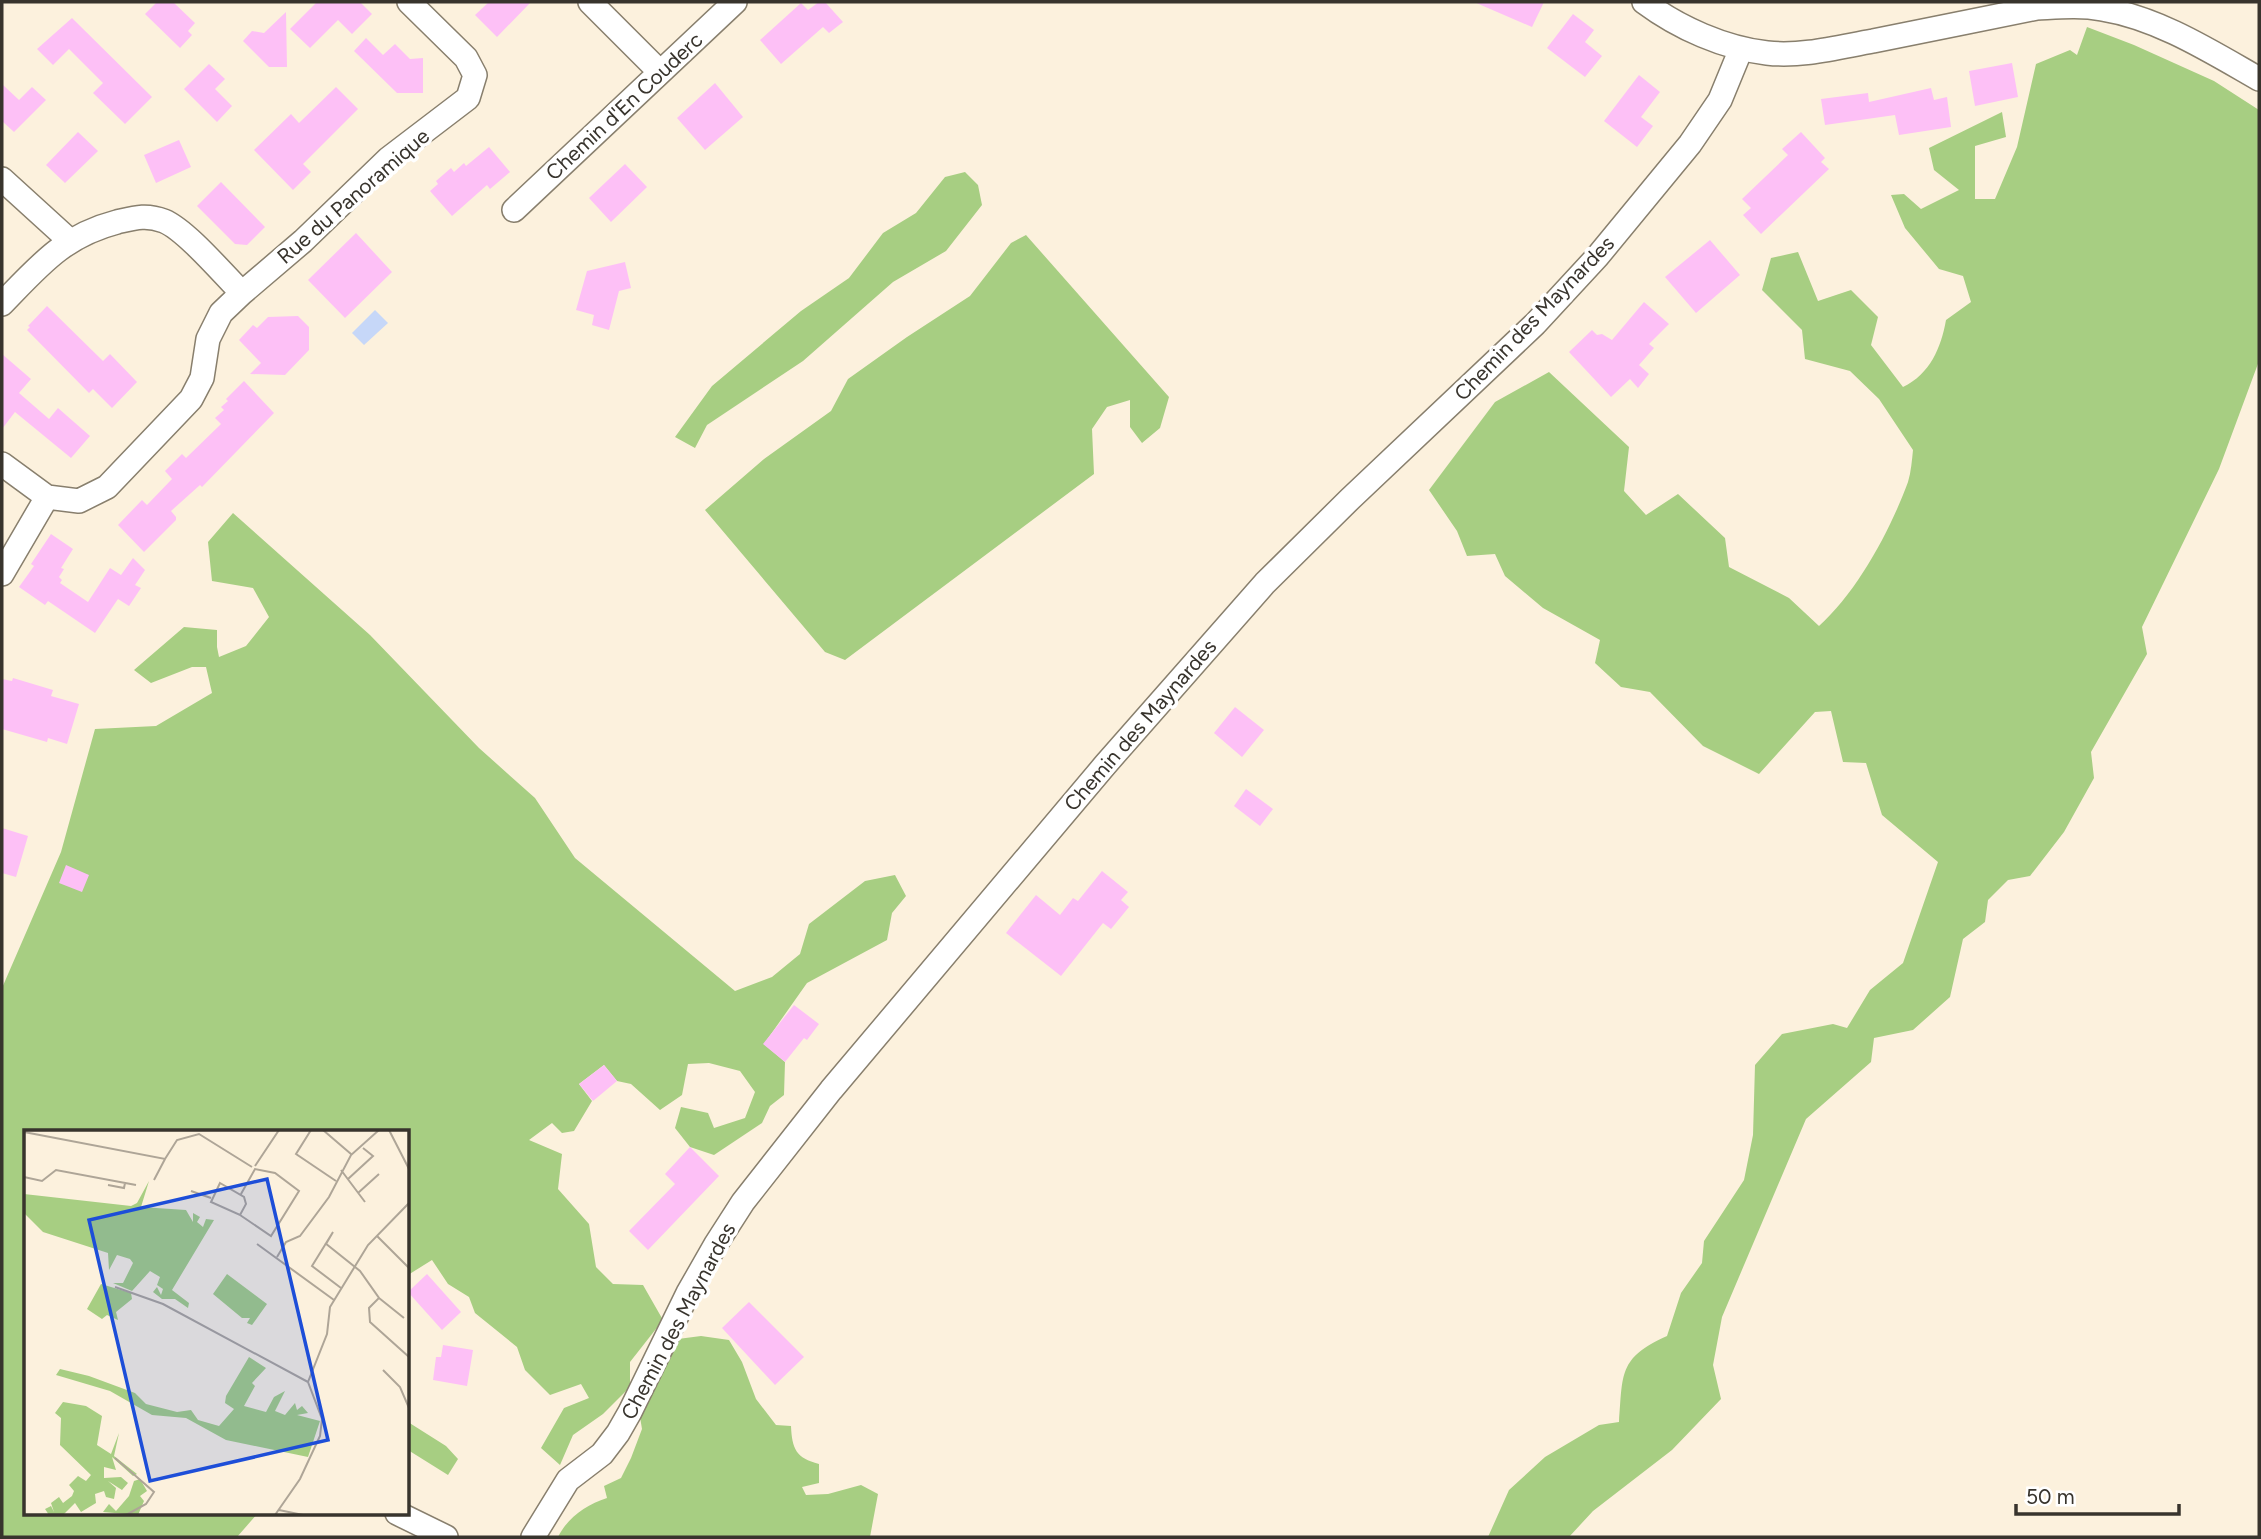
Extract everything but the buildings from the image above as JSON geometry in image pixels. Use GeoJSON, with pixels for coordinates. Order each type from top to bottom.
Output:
{"type":"FeatureCollection","features":[{"type":"Feature","properties":{"kind":"street","name":"Rue du Panoramique"},"geometry":{"type":"LineString","coordinates":[[2,464],[47,496],[79,501],[107,487],[191,399],[202,378],[208,339],[221,313],[303,241],[388,159],[468,98],[475,75],[466,58],[409,2]]}},
{"type":"Feature","properties":{"kind":"street"},"geometry":{"type":"LineString","coordinates":[[590,2],[660,72]]}},
{"type":"Feature","properties":{"kind":"street","name":"Chemin d'En Couderc"},"geometry":{"type":"LineString","coordinates":[[514,210],[735,2]]}},
{"type":"Feature","properties":{"kind":"street"},"geometry":{"type":"LineString","coordinates":[[1644,2],[1678,23],[1741,49],[1770,53],[1833,49],[2037,8],[2071,6],[2122,13],[2146,21],[2190,41],[2259,79]]}},
{"type":"Feature","properties":{"kind":"street","name":"Chemin des Maynardes"},"geometry":{"type":"LineString","coordinates":[[533,1537],[568,1479],[602,1454],[630,1412],[688,1293],[716,1244],[743,1202],[823,1100],[1097,774],[1265,583],[1535,324],[1597,257],[1690,144],[1720,100],[1741,49]]}},
{"type":"Feature","properties":{"kind":"street"},"geometry":{"type":"LineString","coordinates":[[2,179],[69,240]]}},
{"type":"Feature","properties":{"kind":"street"},"geometry":{"type":"LineString","coordinates":[[2,304],[69,240],[100,227],[144,215],[166,222],[206,255],[242,293]]}},
{"type":"Feature","properties":{"kind":"street"},"geometry":{"type":"LineString","coordinates":[[2,574],[47,496]]}},
{"type":"Feature","properties":{"kind":"street"},"geometry":{"type":"LineString","coordinates":[[399,1514],[446,1537]]}},
{"type":"Feature","properties":{"kind":"green space"},"geometry":{"type":"Polygon","coordinates":[[[2087,27],[2214,81],[2259,110],[2259,361],[2219,469],[2142,627],[2147,654],[2091,752],[2094,778],[2064,832],[2030,876],[2008,880],[1988,900],[1985,922],[1963,939],[1950,997],[1913,1030],[1874,1038],[1871,1062],[1806,1119],[1722,1317],[1713,1365],[1721,1399],[1672,1450],[1593,1511],[1569,1537],[1488,1537],[1509,1490],[1545,1457],[1599,1425],[1619,1422],[1626,1369],[1639,1352],[1667,1336],[1681,1293],[1702,1263],[1704,1241],[1744,1180],[1753,1135],[1755,1065],[1782,1034],[1833,1024],[1847,1028],[1870,990],[1903,963],[1938,862],[1882,815],[1866,763],[1843,762],[1831,711],[1815,712],[1759,774],[1703,746],[1650,692],[1621,687],[1595,663],[1600,640],[1543,608],[1505,576],[1495,554],[1467,556],[1457,531],[1429,490],[1495,402],[1549,372],[1629,447],[1624,491],[1646,515],[1678,494],[1725,538],[1729,567],[1789,598],[1819,626],[1846,596],[1882,540],[1908,482],[1913,450],[1879,399],[1850,371],[1805,359],[1802,330],[1762,290],[1771,258],[1798,252],[1818,301],[1851,290],[1878,317],[1871,345],[1903,387],[1912,382],[1933,359],[1946,320],[1971,302],[1963,276],[1939,269],[1905,228],[1891,195],[1904,194],[1921,209],[1959,190],[1934,170],[1929,148],[2002,112],[2006,137],[1975,146],[1975,199],[1995,199],[2017,147],[2036,64],[2070,50],[2077,55],[2087,27]]]}},
{"type":"Feature","properties":{"kind":"green space"},"geometry":{"type":"Polygon","coordinates":[[[965,172],[978,185],[982,205],[946,251],[893,282],[803,361],[707,425],[695,448],[675,437],[712,386],[801,311],[849,278],[883,233],[916,213],[945,177],[965,172]]]}},
{"type":"Feature","properties":{"kind":"green space"},"geometry":{"type":"Polygon","coordinates":[[[1026,235],[1169,397],[1160,428],[1142,443],[1130,427],[1130,400],[1107,407],[1092,429],[1094,474],[845,660],[825,652],[705,510],[764,459],[831,411],[848,379],[970,296],[1011,243],[1026,235]]]}},
{"type":"Feature","properties":{"kind":"green space"},"geometry":{"type":"Polygon","coordinates":[[[233,513],[370,635],[479,748],[535,798],[575,858],[735,991],[772,977],[800,954],[809,924],[865,881],[895,875],[906,896],[892,913],[887,940],[807,983],[764,1044],[785,1062],[784,1095],[770,1106],[762,1123],[714,1155],[690,1147],[675,1128],[681,1107],[708,1113],[714,1128],[745,1118],[755,1092],[740,1071],[709,1063],[688,1064],[682,1095],[660,1110],[631,1084],[617,1081],[604,1065],[579,1084],[592,1101],[574,1131],[562,1133],[552,1123],[529,1140],[562,1154],[558,1189],[589,1224],[596,1267],[613,1284],[643,1285],[663,1320],[630,1362],[630,1387],[603,1414],[573,1435],[560,1465],[541,1448],[564,1408],[589,1398],[581,1384],[550,1395],[525,1370],[517,1347],[475,1313],[469,1297],[448,1284],[432,1260],[410,1274],[410,1130],[24,1130],[24,1514],[257,1514],[237,1537],[2,1537],[2,988],[61,852],[95,729],[156,726],[212,693],[206,667],[192,667],[151,683],[134,670],[184,627],[217,630],[219,657],[246,646],[269,617],[253,588],[212,581],[208,542],[233,513]]]}},
{"type":"Feature","properties":{"kind":"green space"},"geometry":{"type":"Polygon","coordinates":[[[701,1336],[729,1340],[742,1362],[756,1399],[776,1425],[791,1426],[794,1447],[800,1455],[819,1464],[819,1483],[802,1487],[806,1495],[828,1494],[861,1485],[878,1494],[870,1537],[558,1537],[578,1513],[607,1498],[604,1486],[621,1478],[642,1429],[639,1411],[678,1339],[701,1336]]]}},
{"type":"Feature","properties":{"kind":"green space"},"geometry":{"type":"Polygon","coordinates":[[[410,1423],[446,1446],[458,1459],[448,1475],[410,1451],[410,1423]]]}},
{"type":"Feature","properties":{"kind":"water"},"geometry":{"type":"Polygon","coordinates":[[[375,310],[388,323],[364,345],[352,333],[375,310]]]}}]}
